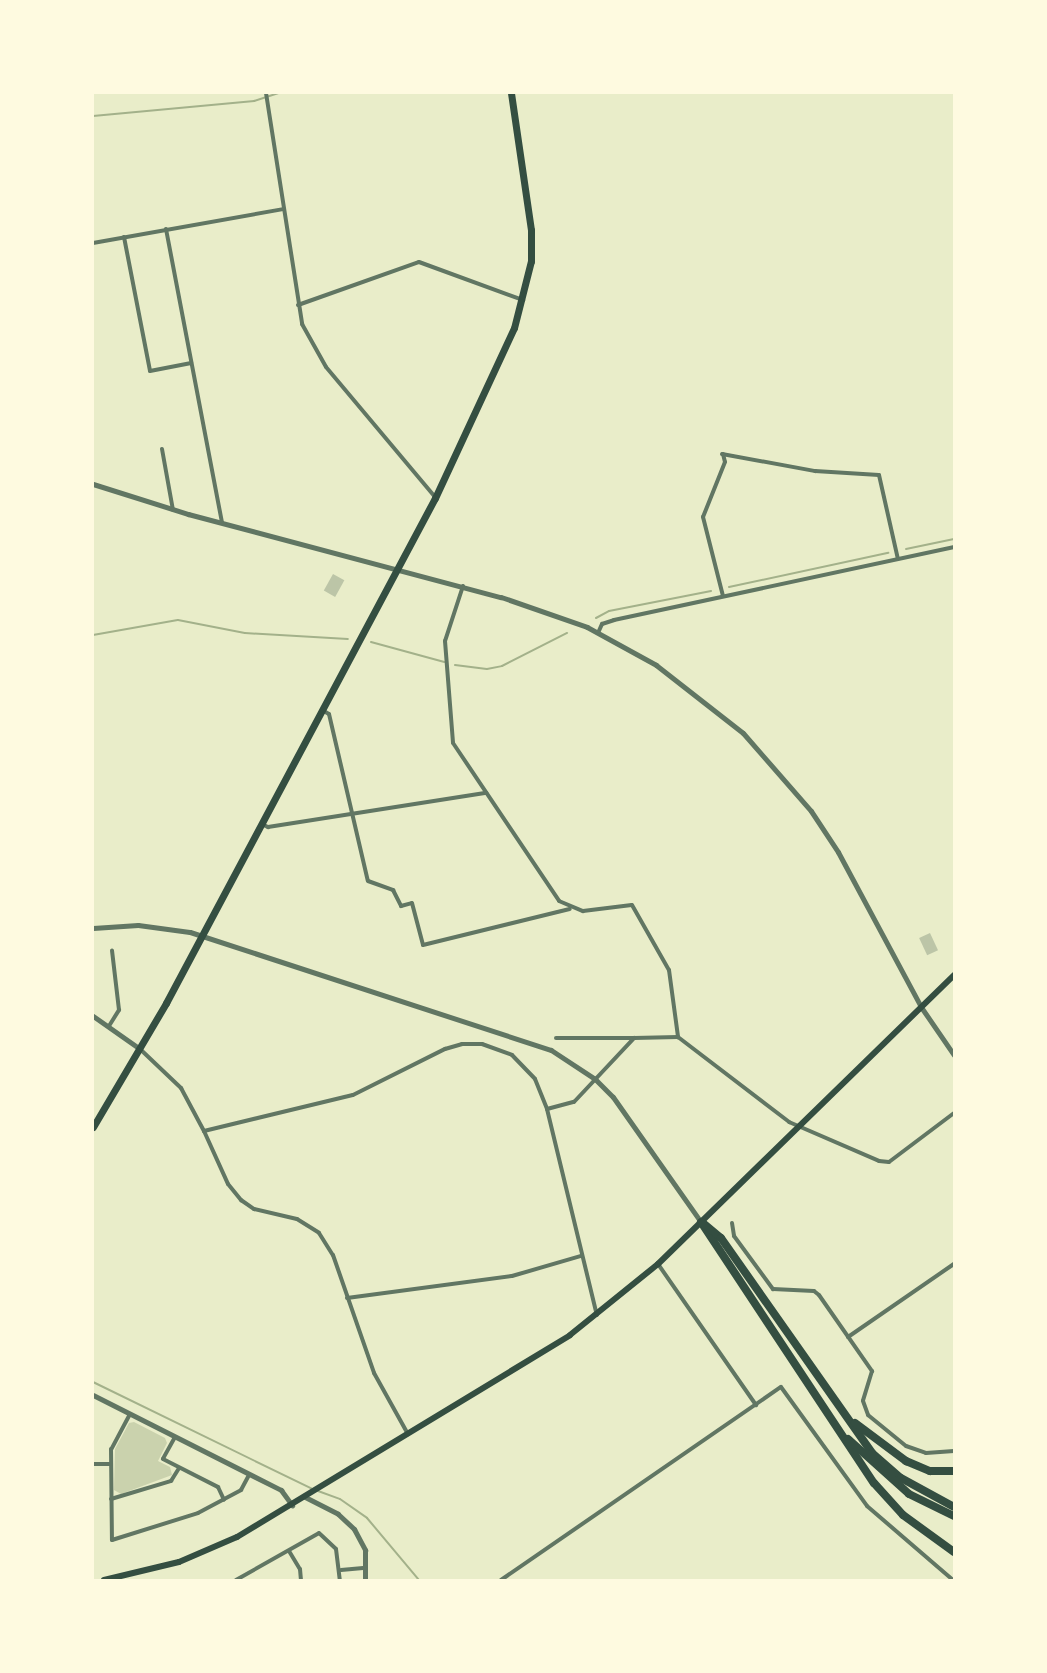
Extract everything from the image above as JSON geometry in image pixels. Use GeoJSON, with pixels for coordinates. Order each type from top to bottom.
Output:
{"type":"FeatureCollection","features":[{"type":"Feature","properties":{"kind":"highway"},"geometry":{"type":"LineString","coordinates":[[701,1222],[721,1238],[866,1445],[890,1470],[954,1507]]}},
{"type":"Feature","properties":{"kind":"highway"},"geometry":{"type":"LineString","coordinates":[[701,1222],[835,1425],[886,1497],[954,1552]]}},
{"type":"Feature","properties":{"kind":"highway"},"geometry":{"type":"LineString","coordinates":[[847,1416],[906,1461],[930,1471],[954,1471]]}},
{"type":"Feature","properties":{"kind":"highway"},"geometry":{"type":"LineString","coordinates":[[835,1425],[897,1484],[954,1516]]}},
{"type":"Feature","properties":{"kind":"main road"},"geometry":{"type":"LineString","coordinates":[[93,1127],[140,1049],[435,498],[473,424],[524,300],[531,261],[531,230],[511,93]]}},
{"type":"Feature","properties":{"kind":"main road"},"geometry":{"type":"LineString","coordinates":[[104,1580],[196,1555],[292,1504],[408,1435],[597,1316],[658,1264],[954,975]]}},
{"type":"Feature","properties":{"kind":"street"},"geometry":{"type":"LineString","coordinates":[[266,93],[298,305],[309,341],[326,367],[435,498]]}},
{"type":"Feature","properties":{"kind":"street"},"geometry":{"type":"LineString","coordinates":[[93,243],[283,209]]}},
{"type":"Feature","properties":{"kind":"street"},"geometry":{"type":"LineString","coordinates":[[166,229],[222,522]]}},
{"type":"Feature","properties":{"kind":"street"},"geometry":{"type":"LineString","coordinates":[[124,237],[150,371],[191,363]]}},
{"type":"Feature","properties":{"kind":"street"},"geometry":{"type":"LineString","coordinates":[[298,305],[419,262],[524,300]]}},
{"type":"Feature","properties":{"kind":"street"},"geometry":{"type":"LineString","coordinates":[[162,449],[173,510]]}},
{"type":"Feature","properties":{"kind":"street"},"geometry":{"type":"LineString","coordinates":[[723,596],[703,517],[725,462],[722,454],[815,471],[879,475],[898,559]]}},
{"type":"Feature","properties":{"kind":"street"},"geometry":{"type":"LineString","coordinates":[[93,484],[173,510],[463,586],[598,633],[656,665],[702,699],[766,757],[811,811],[838,852],[921,1007],[954,1055]]}},
{"type":"Feature","properties":{"kind":"street"},"geometry":{"type":"LineString","coordinates":[[598,633],[602,624],[614,620],[954,547]]}},
{"type":"Feature","properties":{"kind":"street"},"geometry":{"type":"LineString","coordinates":[[463,586],[446,641],[453,742],[559,902],[571,909]]}},
{"type":"Feature","properties":{"kind":"street"},"geometry":{"type":"LineString","coordinates":[[322,710],[329,714],[350,815],[368,881],[393,890],[401,906],[412,903],[423,945],[571,909],[632,905],[669,970],[678,1037]]}},
{"type":"Feature","properties":{"kind":"street"},"geometry":{"type":"LineString","coordinates":[[261,823],[268,827],[486,793]]}},
{"type":"Feature","properties":{"kind":"street"},"geometry":{"type":"LineString","coordinates":[[93,928],[138,925],[190,932],[530,1040],[595,1079],[628,1117],[701,1222]]}},
{"type":"Feature","properties":{"kind":"street"},"geometry":{"type":"LineString","coordinates":[[109,1026],[119,1010],[112,951]]}},
{"type":"Feature","properties":{"kind":"street"},"geometry":{"type":"LineString","coordinates":[[93,1016],[140,1049],[181,1088],[228,1184],[241,1200],[254,1209],[297,1219],[319,1233],[333,1255],[374,1373],[408,1435]]}},
{"type":"Feature","properties":{"kind":"street"},"geometry":{"type":"LineString","coordinates":[[556,1038],[678,1037],[789,1122],[800,1124],[889,1162],[954,1113]]}},
{"type":"Feature","properties":{"kind":"street"},"geometry":{"type":"LineString","coordinates":[[547,1109],[574,1102],[634,1038]]}},
{"type":"Feature","properties":{"kind":"street"},"geometry":{"type":"LineString","coordinates":[[204,1131],[353,1095],[445,1049],[462,1044],[482,1044],[512,1055],[535,1079],[547,1109],[597,1316]]}},
{"type":"Feature","properties":{"kind":"street"},"geometry":{"type":"LineString","coordinates":[[732,1223],[734,1236],[768,1284],[779,1292],[814,1291],[848,1337],[872,1371],[863,1401],[868,1415],[906,1446],[926,1453],[954,1450]]}},
{"type":"Feature","properties":{"kind":"street"},"geometry":{"type":"LineString","coordinates":[[347,1298],[512,1276],[581,1256]]}},
{"type":"Feature","properties":{"kind":"street"},"geometry":{"type":"LineString","coordinates":[[658,1264],[756,1405]]}},
{"type":"Feature","properties":{"kind":"street"},"geometry":{"type":"LineString","coordinates":[[848,1337],[954,1264]]}},
{"type":"Feature","properties":{"kind":"street"},"geometry":{"type":"LineString","coordinates":[[501,1580],[781,1387],[867,1506],[953,1580]]}},
{"type":"Feature","properties":{"kind":"street"},"geometry":{"type":"LineString","coordinates":[[93,1395],[283,1491],[292,1504]]}},
{"type":"Feature","properties":{"kind":"street"},"geometry":{"type":"LineString","coordinates":[[130,1413],[111,1449],[112,1540],[174,1523],[224,1500],[240,1490],[249,1475]]}},
{"type":"Feature","properties":{"kind":"street"},"geometry":{"type":"LineString","coordinates":[[175,1437],[163,1459],[218,1487],[224,1500]]}},
{"type":"Feature","properties":{"kind":"street"},"geometry":{"type":"LineString","coordinates":[[93,1464],[111,1464]]}},
{"type":"Feature","properties":{"kind":"street"},"geometry":{"type":"LineString","coordinates":[[111,1499],[171,1480],[179,1468]]}},
{"type":"Feature","properties":{"kind":"street"},"geometry":{"type":"LineString","coordinates":[[305,1497],[338,1514],[354,1529],[364,1550],[365,1580]]}},
{"type":"Feature","properties":{"kind":"street"},"geometry":{"type":"LineString","coordinates":[[236,1580],[319,1533],[336,1549],[341,1570],[340,1580]]}},
{"type":"Feature","properties":{"kind":"street"},"geometry":{"type":"LineString","coordinates":[[289,1551],[300,1569],[301,1580]]}},
{"type":"Feature","properties":{"kind":"street"},"geometry":{"type":"LineString","coordinates":[[341,1570],[366,1568]]}},
{"type":"Feature","properties":{"kind":"green space"},"geometry":{"type":"Polygon","coordinates":[[[134,1422],[165,1438],[167,1443],[158,1461],[170,1467],[172,1475],[121,1494],[114,1490],[115,1449],[129,1423],[134,1422]]]}},
{"type":"Feature","properties":{"kind":"building"},"geometry":{"type":"Polygon","coordinates":[[[333,574],[344,580],[335,597],[324,591],[333,574]]]}},
{"type":"Feature","properties":{"kind":"building"},"geometry":{"type":"Polygon","coordinates":[[[930,933],[938,950],[927,955],[919,938],[930,933]]]}},
{"type":"Feature","properties":{"kind":"waterway"},"geometry":{"type":"LineString","coordinates":[[93,116],[254,101],[278,93]]}},
{"type":"Feature","properties":{"kind":"waterway"},"geometry":{"type":"LineString","coordinates":[[906,549],[954,539]]}},
{"type":"Feature","properties":{"kind":"waterway"},"geometry":{"type":"LineString","coordinates":[[729,587],[888,553]]}},
{"type":"Feature","properties":{"kind":"waterway"},"geometry":{"type":"LineString","coordinates":[[596,618],[609,611],[711,591]]}},
{"type":"Feature","properties":{"kind":"waterway"},"geometry":{"type":"LineString","coordinates":[[93,635],[178,620],[245,633],[348,639]]}},
{"type":"Feature","properties":{"kind":"waterway"},"geometry":{"type":"LineString","coordinates":[[455,665],[487,669],[502,666],[567,633]]}},
{"type":"Feature","properties":{"kind":"waterway"},"geometry":{"type":"LineString","coordinates":[[371,642],[444,662]]}},
{"type":"Feature","properties":{"kind":"waterway"},"geometry":{"type":"LineString","coordinates":[[93,1382],[312,1489]]}},
{"type":"Feature","properties":{"kind":"waterway"},"geometry":{"type":"LineString","coordinates":[[318,1491],[340,1499],[367,1518],[419,1580]]}}]}
